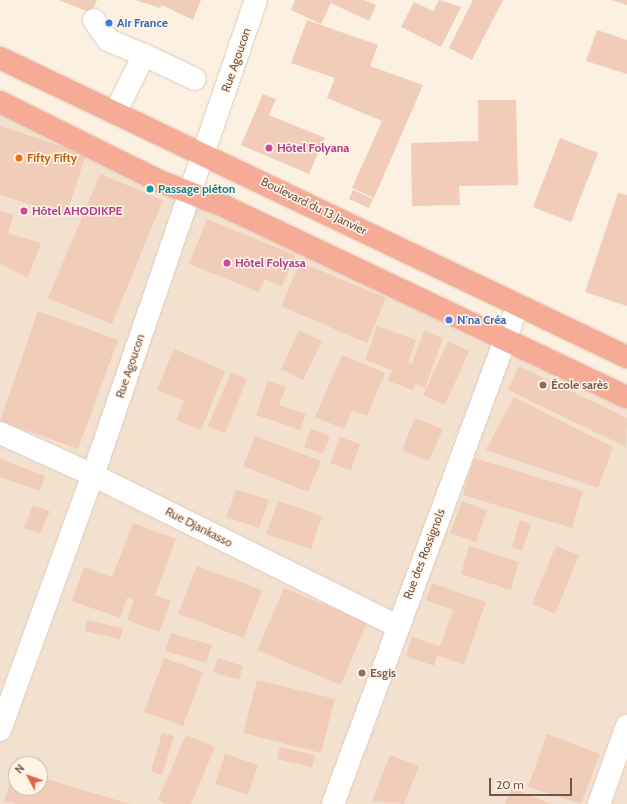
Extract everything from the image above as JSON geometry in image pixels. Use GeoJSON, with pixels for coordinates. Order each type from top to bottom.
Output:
{"type":"FeatureCollection","features":[{"type":"Feature","properties":{"kind":"highway","name":"Boulevard du 13 Janvier"},"geometry":{"type":"LineString","coordinates":[[0,58],[627,357]]}},
{"type":"Feature","properties":{"kind":"highway"},"geometry":{"type":"LineString","coordinates":[[0,102],[188,192],[231,209],[504,340],[627,397]]}},
{"type":"Feature","properties":{"kind":"street","name":"Rue Agoucon"},"geometry":{"type":"LineString","coordinates":[[0,730],[93,475],[188,192],[203,155],[256,0]]}},
{"type":"Feature","properties":{"kind":"street"},"geometry":{"type":"LineString","coordinates":[[94,20],[108,40],[144,55],[195,80]]}},
{"type":"Feature","properties":{"kind":"street"},"geometry":{"type":"LineString","coordinates":[[115,114],[144,55]]}},
{"type":"Feature","properties":{"kind":"street","name":"Rue des Rossignols"},"geometry":{"type":"LineString","coordinates":[[333,804],[397,626],[518,305]]}},
{"type":"Feature","properties":{"kind":"street","name":"Rue Djankasso"},"geometry":{"type":"LineString","coordinates":[[0,432],[93,475],[397,626]]}},
{"type":"Feature","properties":{"kind":"street"},"geometry":{"type":"LineString","coordinates":[[599,804],[627,726]]}},
{"type":"Feature","properties":{"kind":"shaded area"},"geometry":{"type":"Polygon","coordinates":[[[0,105],[627,405],[627,804],[0,804],[0,105]]]}},
{"type":"Feature","properties":{"kind":"building"},"geometry":{"type":"Polygon","coordinates":[[[59,0],[97,0],[91,13],[59,0]]]}},
{"type":"Feature","properties":{"kind":"building"},"geometry":{"type":"Polygon","coordinates":[[[135,0],[201,0],[193,20],[162,5],[160,8],[135,0]]]}},
{"type":"Feature","properties":{"kind":"building"},"geometry":{"type":"Polygon","coordinates":[[[295,0],[364,0],[376,5],[369,21],[331,3],[321,24],[291,10],[295,0]]]}},
{"type":"Feature","properties":{"kind":"building"},"geometry":{"type":"Polygon","coordinates":[[[439,0],[461,7],[441,47],[401,27],[414,2],[433,11],[439,0]]]}},
{"type":"Feature","properties":{"kind":"building"},"geometry":{"type":"Polygon","coordinates":[[[473,0],[503,0],[472,60],[449,48],[473,0]]]}},
{"type":"Feature","properties":{"kind":"building"},"geometry":{"type":"Polygon","coordinates":[[[611,0],[627,0],[627,5],[611,0]]]}},
{"type":"Feature","properties":{"kind":"building"},"geometry":{"type":"Polygon","coordinates":[[[307,20],[378,45],[370,66],[423,85],[374,198],[352,188],[382,121],[327,98],[335,78],[291,63],[307,20]]]}},
{"type":"Feature","properties":{"kind":"building"},"geometry":{"type":"Polygon","coordinates":[[[597,30],[627,40],[627,74],[586,61],[597,30]]]}},
{"type":"Feature","properties":{"kind":"building"},"geometry":{"type":"Polygon","coordinates":[[[263,94],[276,99],[269,115],[325,138],[309,174],[241,145],[263,94]]]}},
{"type":"Feature","properties":{"kind":"building"},"geometry":{"type":"Polygon","coordinates":[[[478,100],[516,100],[518,185],[459,186],[460,205],[412,206],[411,143],[478,141],[478,100]]]}},
{"type":"Feature","properties":{"kind":"building","name":"Hôtel AHODIKPE"},"geometry":{"type":"Polygon","coordinates":[[[0,126],[86,154],[66,216],[0,195],[0,126]]]}},
{"type":"Feature","properties":{"kind":"building"},"geometry":{"type":"Polygon","coordinates":[[[560,138],[598,153],[571,222],[533,207],[560,138]]]}},
{"type":"Feature","properties":{"kind":"building"},"geometry":{"type":"Polygon","coordinates":[[[100,174],[163,200],[112,324],[48,298],[100,174]]]}},
{"type":"Feature","properties":{"kind":"building"},"geometry":{"type":"Polygon","coordinates":[[[353,190],[373,199],[369,208],[349,199],[353,190]]]}},
{"type":"Feature","properties":{"kind":"building"},"geometry":{"type":"Polygon","coordinates":[[[618,193],[627,195],[627,306],[585,292],[618,193]]]}},
{"type":"Feature","properties":{"kind":"building"},"geometry":{"type":"Polygon","coordinates":[[[0,211],[14,215],[8,233],[41,243],[28,278],[0,264],[0,211]]]}},
{"type":"Feature","properties":{"kind":"building"},"geometry":{"type":"Polygon","coordinates":[[[207,219],[295,255],[282,286],[265,279],[259,292],[189,264],[207,219]]]}},
{"type":"Feature","properties":{"kind":"building"},"geometry":{"type":"Polygon","coordinates":[[[300,262],[386,298],[367,343],[281,306],[300,262]]]}},
{"type":"Feature","properties":{"kind":"building"},"geometry":{"type":"Polygon","coordinates":[[[38,311],[118,340],[78,449],[0,421],[38,311]]]}},
{"type":"Feature","properties":{"kind":"building"},"geometry":{"type":"Polygon","coordinates":[[[377,326],[416,340],[408,363],[412,364],[424,331],[443,338],[425,388],[415,384],[413,390],[388,381],[392,370],[365,360],[377,326]]]}},
{"type":"Feature","properties":{"kind":"building"},"geometry":{"type":"Polygon","coordinates":[[[299,330],[322,341],[303,380],[281,369],[299,330]]]}},
{"type":"Feature","properties":{"kind":"building"},"geometry":{"type":"Polygon","coordinates":[[[448,341],[469,351],[445,405],[423,395],[448,341]]]}},
{"type":"Feature","properties":{"kind":"building"},"geometry":{"type":"Polygon","coordinates":[[[174,349],[225,371],[201,430],[176,420],[184,401],[157,390],[174,349]]]}},
{"type":"Feature","properties":{"kind":"building"},"geometry":{"type":"Polygon","coordinates":[[[342,355],[385,373],[367,416],[352,410],[344,429],[315,417],[342,355]]]}},
{"type":"Feature","properties":{"kind":"building"},"geometry":{"type":"Polygon","coordinates":[[[519,366],[627,418],[626,447],[508,390],[519,366]]]}},
{"type":"Feature","properties":{"kind":"building"},"geometry":{"type":"Polygon","coordinates":[[[231,372],[247,379],[225,433],[208,426],[231,372]]]}},
{"type":"Feature","properties":{"kind":"building"},"geometry":{"type":"Polygon","coordinates":[[[268,381],[286,387],[279,405],[306,414],[300,430],[256,415],[268,381]]]}},
{"type":"Feature","properties":{"kind":"building"},"geometry":{"type":"Polygon","coordinates":[[[514,397],[613,447],[598,488],[486,450],[514,397]]]}},
{"type":"Feature","properties":{"kind":"building"},"geometry":{"type":"Polygon","coordinates":[[[415,418],[443,429],[429,461],[402,450],[415,418]]]}},
{"type":"Feature","properties":{"kind":"building"},"geometry":{"type":"Polygon","coordinates":[[[311,429],[330,436],[323,454],[304,447],[311,429]]]}},
{"type":"Feature","properties":{"kind":"building"},"geometry":{"type":"Polygon","coordinates":[[[255,436],[321,461],[308,492],[243,466],[255,436]]]}},
{"type":"Feature","properties":{"kind":"building"},"geometry":{"type":"Polygon","coordinates":[[[340,437],[360,444],[351,470],[330,463],[340,437]]]}},
{"type":"Feature","properties":{"kind":"building"},"geometry":{"type":"Polygon","coordinates":[[[474,458],[583,491],[572,528],[463,495],[474,458]]]}},
{"type":"Feature","properties":{"kind":"building"},"geometry":{"type":"Polygon","coordinates":[[[0,459],[45,476],[40,491],[0,477],[0,459]]]}},
{"type":"Feature","properties":{"kind":"building"},"geometry":{"type":"Polygon","coordinates":[[[236,489],[269,500],[259,528],[226,517],[236,489]]]}},
{"type":"Feature","properties":{"kind":"building"},"geometry":{"type":"Polygon","coordinates":[[[278,501],[322,516],[311,549],[266,534],[278,501]]]}},
{"type":"Feature","properties":{"kind":"building"},"geometry":{"type":"Polygon","coordinates":[[[462,501],[487,510],[476,542],[450,533],[462,501]]]}},
{"type":"Feature","properties":{"kind":"building"},"geometry":{"type":"Polygon","coordinates":[[[33,505],[50,511],[40,534],[24,528],[33,505]]]}},
{"type":"Feature","properties":{"kind":"building"},"geometry":{"type":"Polygon","coordinates":[[[520,520],[531,524],[522,551],[512,547],[520,520]]]}},
{"type":"Feature","properties":{"kind":"building"},"geometry":{"type":"Polygon","coordinates":[[[133,523],[176,539],[155,595],[171,601],[159,632],[127,620],[134,600],[127,598],[120,618],[72,601],[84,567],[112,577],[133,523]]]}},
{"type":"Feature","properties":{"kind":"building"},"geometry":{"type":"Polygon","coordinates":[[[469,546],[519,562],[511,590],[461,574],[469,546]]]}},
{"type":"Feature","properties":{"kind":"building"},"geometry":{"type":"Polygon","coordinates":[[[556,546],[579,555],[555,614],[532,604],[556,546]]]}},
{"type":"Feature","properties":{"kind":"building"},"geometry":{"type":"Polygon","coordinates":[[[197,566],[262,590],[244,638],[178,614],[197,566]]]}},
{"type":"Feature","properties":{"kind":"building"},"geometry":{"type":"Polygon","coordinates":[[[432,583],[486,602],[464,665],[437,655],[434,666],[406,656],[412,637],[440,646],[453,610],[426,600],[432,583]]]}},
{"type":"Feature","properties":{"kind":"building"},"geometry":{"type":"Polygon","coordinates":[[[284,588],[367,622],[341,685],[257,650],[284,588]]]}},
{"type":"Feature","properties":{"kind":"building"},"geometry":{"type":"Polygon","coordinates":[[[87,620],[123,628],[120,639],[85,631],[87,620]]]}},
{"type":"Feature","properties":{"kind":"building"},"geometry":{"type":"Polygon","coordinates":[[[171,633],[212,645],[206,663],[165,651],[171,633]]]}},
{"type":"Feature","properties":{"kind":"building"},"geometry":{"type":"Polygon","coordinates":[[[164,658],[203,672],[183,726],[144,712],[164,658]]]}},
{"type":"Feature","properties":{"kind":"building"},"geometry":{"type":"Polygon","coordinates":[[[218,658],[243,666],[239,680],[213,672],[218,658]]]}},
{"type":"Feature","properties":{"kind":"building"},"geometry":{"type":"Polygon","coordinates":[[[257,680],[335,699],[321,753],[243,733],[257,680]]]}},
{"type":"Feature","properties":{"kind":"building"},"geometry":{"type":"Polygon","coordinates":[[[162,733],[174,736],[162,775],[151,771],[162,733]]]}},
{"type":"Feature","properties":{"kind":"building"},"geometry":{"type":"Polygon","coordinates":[[[547,734],[600,754],[581,804],[528,787],[547,734]]]}},
{"type":"Feature","properties":{"kind":"building"},"geometry":{"type":"Polygon","coordinates":[[[186,735],[215,747],[191,804],[166,804],[158,800],[186,735]]]}},
{"type":"Feature","properties":{"kind":"building"},"geometry":{"type":"Polygon","coordinates":[[[280,747],[315,755],[312,767],[277,759],[280,747]]]}},
{"type":"Feature","properties":{"kind":"building"},"geometry":{"type":"Polygon","coordinates":[[[225,754],[258,765],[248,795],[215,784],[225,754]]]}},
{"type":"Feature","properties":{"kind":"building"},"geometry":{"type":"Polygon","coordinates":[[[390,755],[419,766],[404,804],[372,801],[390,755]]]}},
{"type":"Feature","properties":{"kind":"building"},"geometry":{"type":"Polygon","coordinates":[[[48,779],[130,804],[16,804],[4,801],[8,789],[8,796],[48,796],[48,779]]]}},
{"type":"Feature","properties":{"kind":"building"},"geometry":{"type":"Polygon","coordinates":[[[512,788],[551,804],[505,804],[512,788]]]}},
{"type":"Feature","properties":{"kind":"place","name":"Air France"},"geometry":{"type":"Point","coordinates":[109,23]}},
{"type":"Feature","properties":{"kind":"place","name":"Hôtel Folyana"},"geometry":{"type":"Point","coordinates":[269,148]}},
{"type":"Feature","properties":{"kind":"place","name":"Fifty Fifty"},"geometry":{"type":"Point","coordinates":[19,158]}},
{"type":"Feature","properties":{"kind":"place","name":"Passage piéton"},"geometry":{"type":"Point","coordinates":[150,189]}},
{"type":"Feature","properties":{"kind":"place","name":"Hôtel AHODIKPE"},"geometry":{"type":"Point","coordinates":[24,211]}},
{"type":"Feature","properties":{"kind":"place","name":"Hôtel Folyasa"},"geometry":{"type":"Point","coordinates":[227,263]}},
{"type":"Feature","properties":{"kind":"place","name":"N'na Créa"},"geometry":{"type":"Point","coordinates":[449,320]}},
{"type":"Feature","properties":{"kind":"place","name":"École sarès"},"geometry":{"type":"Point","coordinates":[543,385]}},
{"type":"Feature","properties":{"kind":"place","name":"Esgis"},"geometry":{"type":"Point","coordinates":[362,673]}}]}
